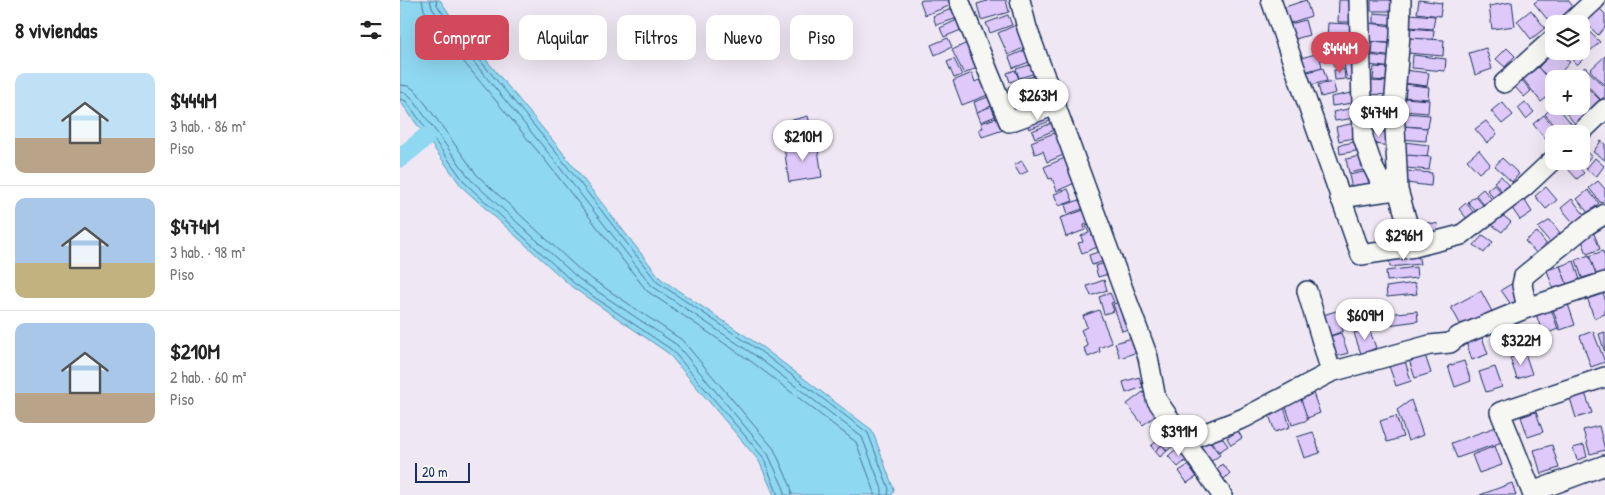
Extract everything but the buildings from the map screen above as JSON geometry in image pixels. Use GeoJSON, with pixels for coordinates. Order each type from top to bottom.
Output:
{"type":"FeatureCollection","features":[{"type":"Feature","properties":{"kind":"street"},"geometry":{"type":"LineString","coordinates":[[959,0],[1009,122],[1056,104]]}},
{"type":"Feature","properties":{"kind":"street"},"geometry":{"type":"LineString","coordinates":[[1020,0],[1027,28],[1148,357],[1156,399],[1222,495]]}},
{"type":"Feature","properties":{"kind":"street"},"geometry":{"type":"LineString","coordinates":[[1271,0],[1360,255],[1414,246],[1461,235],[1524,187],[1545,167]]}},
{"type":"Feature","properties":{"kind":"street"},"geometry":{"type":"LineString","coordinates":[[1359,0],[1363,138],[1373,167],[1392,190],[1414,246]]}},
{"type":"Feature","properties":{"kind":"street"},"geometry":{"type":"LineString","coordinates":[[1392,190],[1394,108],[1401,0]]}},
{"type":"Feature","properties":{"kind":"street"},"geometry":{"type":"LineString","coordinates":[[1579,15],[1595,0]]}},
{"type":"Feature","properties":{"kind":"street"},"geometry":{"type":"LineString","coordinates":[[1504,83],[1545,46]]}},
{"type":"Feature","properties":{"kind":"street"},"geometry":{"type":"LineString","coordinates":[[1589,125],[1605,109]]}},
{"type":"Feature","properties":{"kind":"street"},"geometry":{"type":"LineString","coordinates":[[1340,198],[1392,190]]}},
{"type":"Feature","properties":{"kind":"street"},"geometry":{"type":"LineString","coordinates":[[1527,308],[1522,285],[1524,276],[1588,225],[1605,214]]}},
{"type":"Feature","properties":{"kind":"street"},"geometry":{"type":"LineString","coordinates":[[1185,440],[1244,418],[1331,372],[1430,345],[1450,343],[1459,336],[1527,308],[1605,282]]}},
{"type":"Feature","properties":{"kind":"street"},"geometry":{"type":"LineString","coordinates":[[1307,291],[1331,372]]}},
{"type":"Feature","properties":{"kind":"street"},"geometry":{"type":"LineString","coordinates":[[1605,377],[1500,412],[1532,493],[1605,465]]}},
{"type":"Feature","properties":{"kind":"water"},"geometry":{"type":"Polygon","coordinates":[[[400,0],[440,0],[450,15],[415,15],[415,60],[486,60],[559,148],[661,279],[762,347],[872,430],[894,490],[892,495],[774,495],[759,461],[668,353],[572,287],[462,187],[400,101],[400,0]]]}},
{"type":"Feature","properties":{"kind":"waterway"},"geometry":{"type":"LineString","coordinates":[[400,158],[426,137]]}}]}
